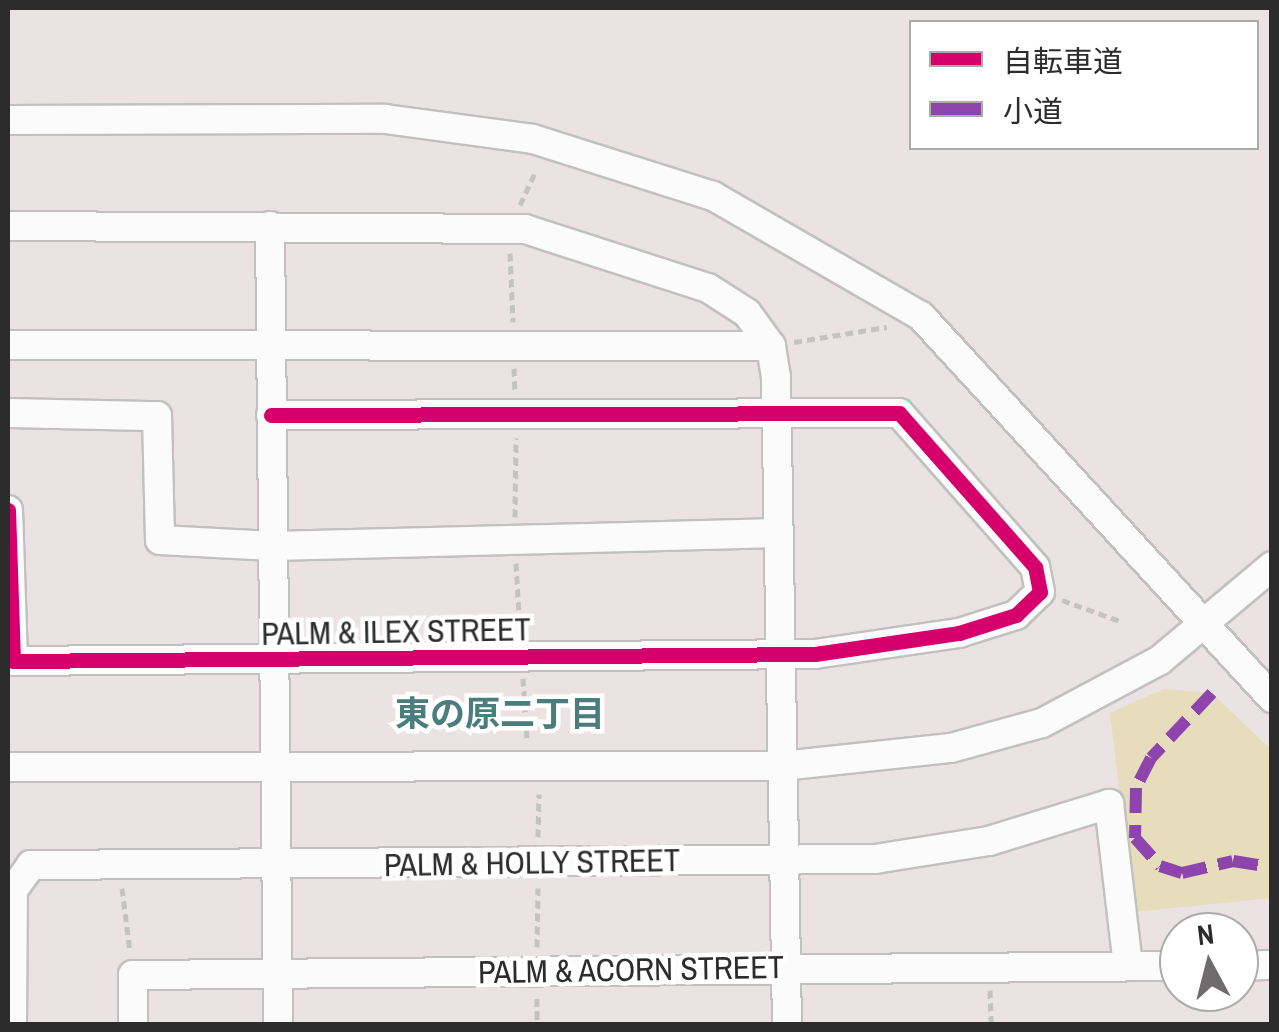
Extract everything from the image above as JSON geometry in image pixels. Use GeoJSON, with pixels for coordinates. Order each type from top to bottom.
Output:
{"type":"FeatureCollection","features":[{"type":"Feature","properties":{"kind":"street"},"geometry":{"type":"LineString","coordinates":[[8,120],[385,120],[533,139],[713,196],[921,316],[1272,698]]}},
{"type":"Feature","properties":{"kind":"street"},"geometry":{"type":"LineString","coordinates":[[8,226],[509,229],[708,288],[747,313],[771,346],[778,414],[782,766],[788,861],[787,1024]]}},
{"type":"Feature","properties":{"kind":"street"},"geometry":{"type":"LineString","coordinates":[[270,226],[278,1024]]}},
{"type":"Feature","properties":{"kind":"street"},"geometry":{"type":"LineString","coordinates":[[8,345],[771,346]]}},
{"type":"Feature","properties":{"kind":"street"},"geometry":{"type":"LineString","coordinates":[[8,414],[157,416],[160,540],[273,546],[779,533]]}},
{"type":"Feature","properties":{"kind":"street"},"geometry":{"type":"LineString","coordinates":[[271,415],[516,418],[899,414],[1035,567],[1040,592]]}},
{"type":"Feature","properties":{"kind":"street","name":"PALM & ILEX STREET"},"geometry":{"type":"LineString","coordinates":[[8,510],[13,662],[274,663],[888,649],[959,633],[1016,614],[1040,592]]}},
{"type":"Feature","properties":{"kind":"street"},"geometry":{"type":"LineString","coordinates":[[8,767],[275,754],[782,766],[951,748],[1042,723],[1206,626],[1272,566]]}},
{"type":"Feature","properties":{"kind":"street","name":"PALM & HOLLY STREET"},"geometry":{"type":"LineString","coordinates":[[12,1024],[12,890],[31,865],[788,861],[947,850],[1109,804],[1128,966]]}},
{"type":"Feature","properties":{"kind":"street","name":"PALM & ACORN STREET"},"geometry":{"type":"LineString","coordinates":[[133,975],[1159,966]]}},
{"type":"Feature","properties":{"kind":"street"},"geometry":{"type":"LineString","coordinates":[[133,975],[133,1024]]}},
{"type":"Feature","properties":{"kind":"path"},"geometry":{"type":"LineString","coordinates":[[527,740],[515,542],[516,418],[509,229],[536,171]]}},
{"type":"Feature","properties":{"kind":"path"},"geometry":{"type":"LineString","coordinates":[[771,346],[890,327]]}},
{"type":"Feature","properties":{"kind":"path"},"geometry":{"type":"LineString","coordinates":[[1040,592],[1120,621]]}},
{"type":"Feature","properties":{"kind":"path"},"geometry":{"type":"LineString","coordinates":[[537,1024],[538,794]]}},
{"type":"Feature","properties":{"kind":"path"},"geometry":{"type":"LineString","coordinates":[[119,865],[133,975]]}},
{"type":"Feature","properties":{"kind":"shaded area"},"geometry":{"type":"Polygon","coordinates":[[[1164,689],[1212,693],[1271,750],[1271,898],[1134,912],[1110,713],[1164,689]]]}},
{"type":"Feature","properties":{"kind":"marked path"},"geometry":{"type":"LineString","coordinates":[[1212,693],[1151,758],[1136,788],[1135,838],[1160,866],[1182,873],[1233,861],[1272,867]]}},
{"type":"Feature","properties":{"kind":"cycle path"},"geometry":{"type":"LineString","coordinates":[[8,510],[13,661],[815,654],[959,633],[1016,615],[1040,592],[1035,567],[899,413],[271,415]]}},
{"type":"Feature","properties":{"kind":"district","name":"東の原二丁目"},"geometry":{"type":"Point","coordinates":[500,714]}}]}
